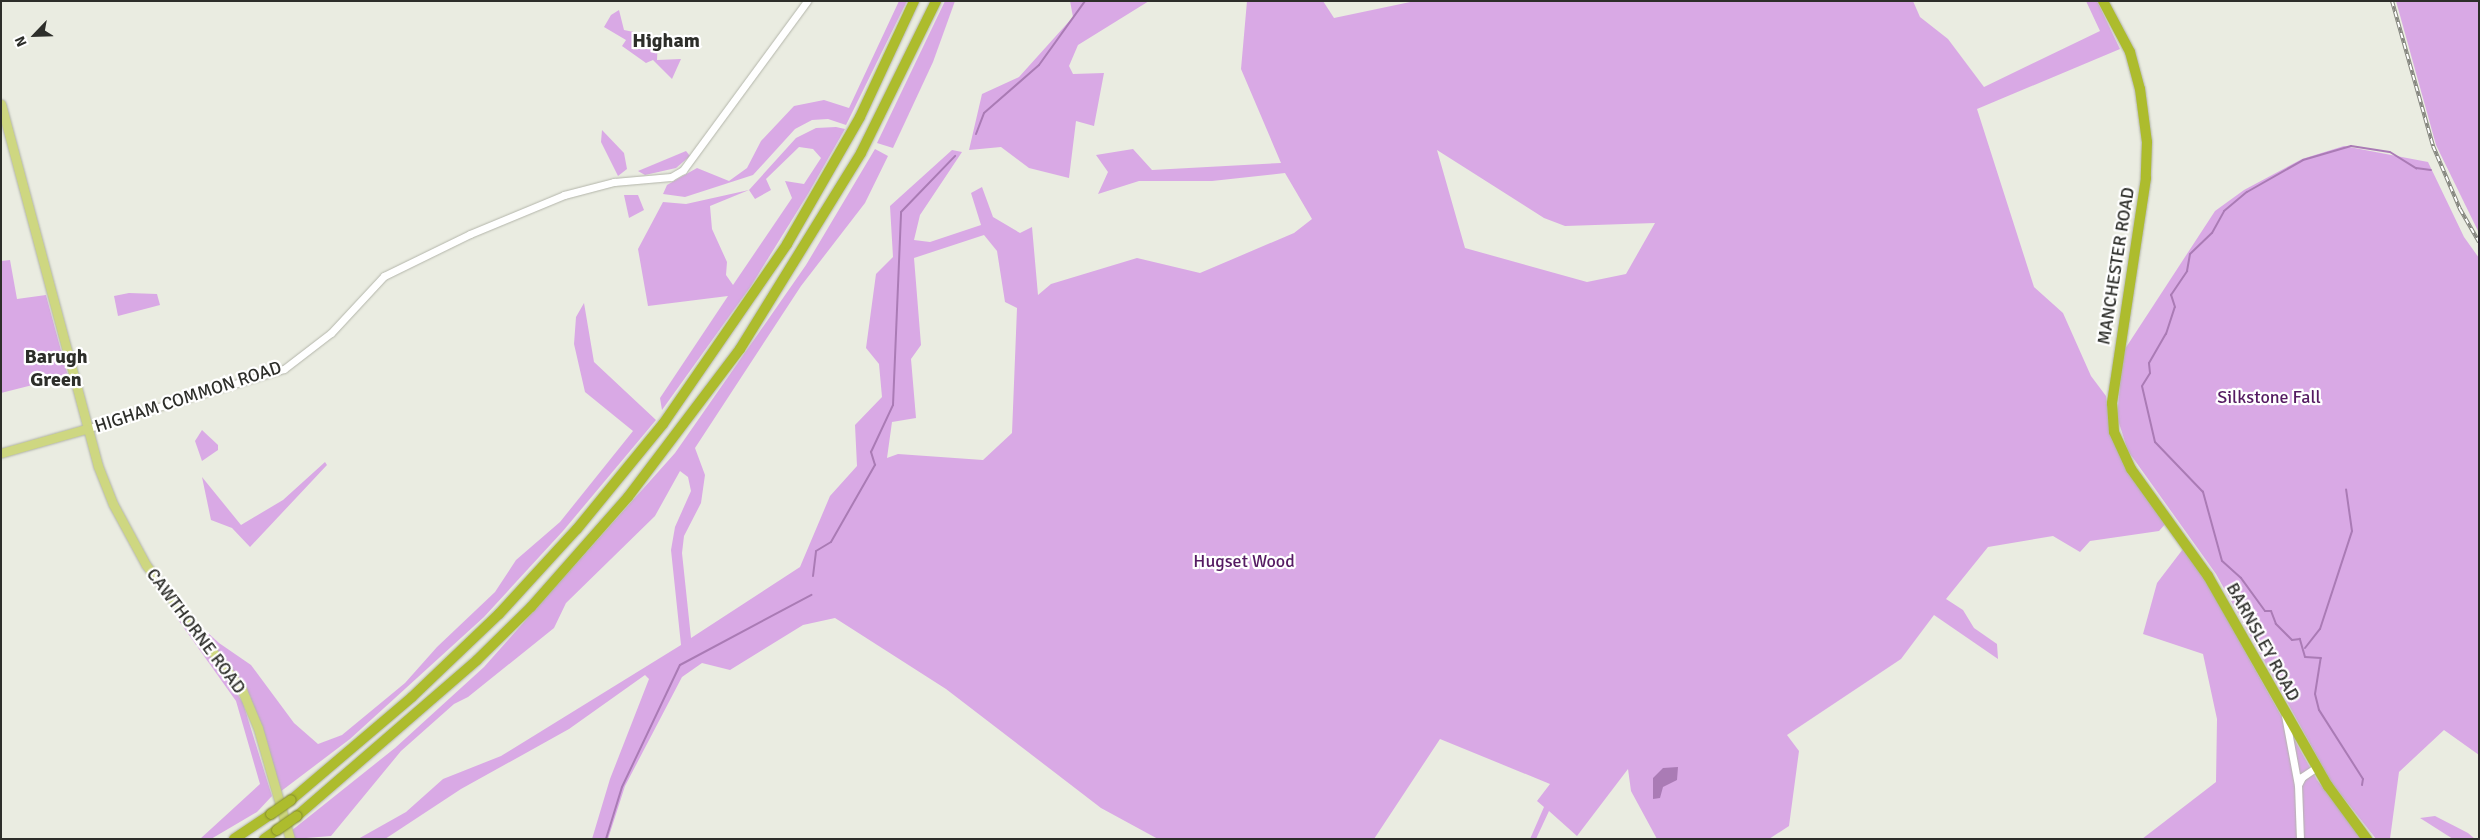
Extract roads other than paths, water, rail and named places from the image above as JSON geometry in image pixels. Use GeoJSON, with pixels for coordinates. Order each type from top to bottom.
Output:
{"type":"FeatureCollection","features":[{"type":"Feature","properties":{"kind":"highway"},"geometry":{"type":"LineString","coordinates":[[234,839],[291,800],[412,697],[499,614],[577,530],[651,440],[787,244],[846,145],[914,1]]}},
{"type":"Feature","properties":{"kind":"highway"},"geometry":{"type":"LineString","coordinates":[[264,839],[297,816],[477,660],[531,607],[663,452],[740,349],[861,154],[936,1]]}},
{"type":"Feature","properties":{"kind":"highway","name":"MANCHESTER ROAD"},"geometry":{"type":"LineString","coordinates":[[2103,1],[2130,52],[2140,89],[2147,142],[2146,178],[2111,420],[2131,469],[2174,525]]}},
{"type":"Feature","properties":{"kind":"highway","name":"BARNSLEY ROAD"},"geometry":{"type":"LineString","coordinates":[[2174,525],[2284,710]]}},
{"type":"Feature","properties":{"kind":"highway"},"geometry":{"type":"LineString","coordinates":[[2284,710],[2317,767],[2367,839]]}},
{"type":"Feature","properties":{"kind":"main road","name":"CAWTHORNE ROAD"},"geometry":{"type":"LineString","coordinates":[[1,104],[86,429],[112,504],[136,548],[167,594],[242,690],[258,728],[290,839]]}},
{"type":"Feature","properties":{"kind":"main road"},"geometry":{"type":"LineString","coordinates":[[1,453],[86,429]]}},
{"type":"Feature","properties":{"kind":"street","name":"HIGHAM COMMON ROAD"},"geometry":{"type":"LineString","coordinates":[[86,429],[284,369],[330,334],[384,276],[470,234],[564,195],[614,182],[671,177],[683,170],[807,1]]}},
{"type":"Feature","properties":{"kind":"street","name":"BARNSLEY ROAD"},"geometry":{"type":"LineString","coordinates":[[2284,710],[2298,785],[2300,839]]}},
{"type":"Feature","properties":{"kind":"street"},"geometry":{"type":"LineString","coordinates":[[2298,785],[2302,777],[2317,767]]}},
{"type":"Feature","properties":{"kind":"waterway"},"geometry":{"type":"LineString","coordinates":[[976,134],[984,113],[1039,65],[1085,1]]}},
{"type":"Feature","properties":{"kind":"waterway"},"geometry":{"type":"LineString","coordinates":[[2362,785],[2363,779],[2319,710],[2315,694],[2321,658],[2305,657],[2300,639],[2292,640],[2276,624],[2271,611],[2265,611],[2241,578],[2222,561],[2203,492],[2155,442],[2142,386],[2150,373],[2149,363],[2166,334],[2175,307],[2171,295],[2187,271],[2190,254],[2212,233],[2224,211],[2247,192],[2303,160],[2351,146],[2390,152],[2416,168],[2431,170]]}},
{"type":"Feature","properties":{"kind":"waterway"},"geometry":{"type":"LineString","coordinates":[[813,576],[816,551],[831,542],[875,465],[871,452],[893,405],[901,212],[955,156]]}},
{"type":"Feature","properties":{"kind":"waterway"},"geometry":{"type":"LineString","coordinates":[[2305,648],[2320,629],[2352,531],[2346,489]]}},
{"type":"Feature","properties":{"kind":"waterway"},"geometry":{"type":"LineString","coordinates":[[606,839],[622,787],[680,665],[811,595]]}},
{"type":"Feature","properties":{"kind":"railway"},"geometry":{"type":"LineString","coordinates":[[2392,1],[2433,146],[2460,209],[2479,242]]}},
{"type":"Feature","properties":{"kind":"district","name":"Higham"},"geometry":{"type":"Point","coordinates":[666,40]}},
{"type":"Feature","properties":{"kind":"district","name":"Barugh Green"},"geometry":{"type":"Point","coordinates":[56,368]}},
{"type":"Feature","properties":{"kind":"park label","name":"Silkstone Fall"},"geometry":{"type":"Point","coordinates":[2269,397]}},
{"type":"Feature","properties":{"kind":"park label","name":"Hugset Wood"},"geometry":{"type":"Point","coordinates":[1244,561]}}]}
